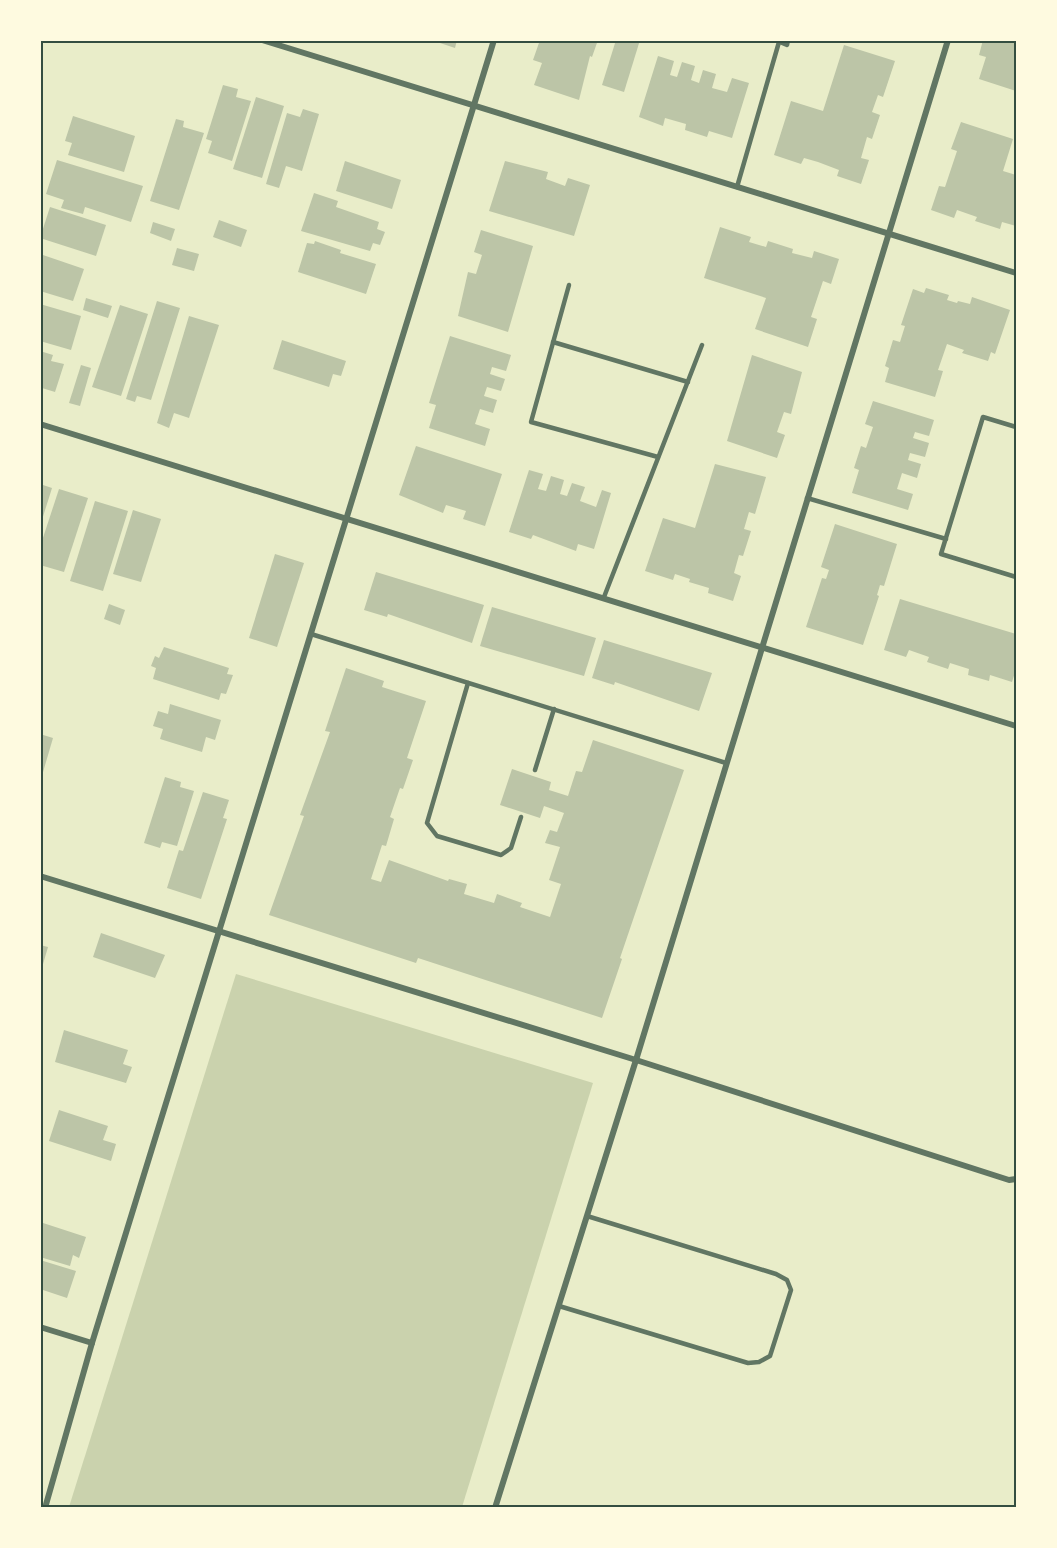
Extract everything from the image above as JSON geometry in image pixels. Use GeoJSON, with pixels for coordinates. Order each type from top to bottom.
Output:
{"type":"FeatureCollection","features":[{"type":"Feature","properties":{"kind":"street"},"geometry":{"type":"LineString","coordinates":[[262,40],[1017,273]]}},
{"type":"Feature","properties":{"kind":"street"},"geometry":{"type":"LineString","coordinates":[[45,1508],[92,1343],[494,40]]}},
{"type":"Feature","properties":{"kind":"street"},"geometry":{"type":"LineString","coordinates":[[495,1508],[636,1060],[948,40]]}},
{"type":"Feature","properties":{"kind":"street"},"geometry":{"type":"LineString","coordinates":[[40,424],[1017,726]]}},
{"type":"Feature","properties":{"kind":"street"},"geometry":{"type":"LineString","coordinates":[[40,876],[636,1060],[1009,1180],[1017,1179]]}},
{"type":"Feature","properties":{"kind":"street"},"geometry":{"type":"LineString","coordinates":[[40,1327],[92,1343]]}},
{"type":"Feature","properties":{"kind":"lane"},"geometry":{"type":"LineString","coordinates":[[737,187],[777,41],[787,45],[788,40]]}},
{"type":"Feature","properties":{"kind":"lane"},"geometry":{"type":"LineString","coordinates":[[569,285],[531,422],[658,457]]}},
{"type":"Feature","properties":{"kind":"lane"},"geometry":{"type":"LineString","coordinates":[[553,342],[688,382]]}},
{"type":"Feature","properties":{"kind":"lane"},"geometry":{"type":"LineString","coordinates":[[604,597],[702,345]]}},
{"type":"Feature","properties":{"kind":"lane"},"geometry":{"type":"LineString","coordinates":[[1017,427],[983,417],[941,554],[1017,578]]}},
{"type":"Feature","properties":{"kind":"lane"},"geometry":{"type":"LineString","coordinates":[[807,498],[946,539]]}},
{"type":"Feature","properties":{"kind":"lane"},"geometry":{"type":"LineString","coordinates":[[311,634],[726,763]]}},
{"type":"Feature","properties":{"kind":"lane"},"geometry":{"type":"LineString","coordinates":[[468,683],[427,823],[437,836],[501,855],[510,848],[521,817]]}},
{"type":"Feature","properties":{"kind":"lane"},"geometry":{"type":"LineString","coordinates":[[535,770],[554,709]]}},
{"type":"Feature","properties":{"kind":"lane"},"geometry":{"type":"LineString","coordinates":[[559,1306],[748,1363],[759,1362],[770,1356],[791,1290],[787,1280],[776,1274],[587,1216]]}},
{"type":"Feature","properties":{"kind":"green space"},"geometry":{"type":"Polygon","coordinates":[[[236,974],[593,1083],[462,1507],[69,1507],[236,974]]]}},
{"type":"Feature","properties":{"kind":"building"},"geometry":{"type":"Polygon","coordinates":[[[431,40],[457,40],[455,48],[431,40]]]}},
{"type":"Feature","properties":{"kind":"building"},"geometry":{"type":"Polygon","coordinates":[[[540,40],[598,40],[592,57],[590,56],[579,100],[534,85],[542,63],[533,60],[540,40]]]}},
{"type":"Feature","properties":{"kind":"building"},"geometry":{"type":"Polygon","coordinates":[[[616,40],[640,40],[624,92],[602,85],[616,40]]]}},
{"type":"Feature","properties":{"kind":"building"},"geometry":{"type":"Polygon","coordinates":[[[983,40],[1016,40],[1016,91],[979,79],[986,57],[979,55],[983,40]]]}},
{"type":"Feature","properties":{"kind":"building"},"geometry":{"type":"Polygon","coordinates":[[[844,45],[895,61],[883,97],[878,95],[872,112],[880,115],[872,139],[867,137],[861,158],[869,160],[861,184],[837,176],[839,170],[818,162],[804,158],[801,164],[774,155],[791,101],[823,111],[844,45]]]}},
{"type":"Feature","properties":{"kind":"building"},"geometry":{"type":"Polygon","coordinates":[[[658,56],[674,61],[670,75],[677,77],[682,62],[695,66],[691,80],[699,83],[703,70],[716,74],[712,88],[727,92],[732,78],[749,83],[732,138],[709,131],[707,137],[685,130],[686,124],[665,118],[663,126],[639,117],[658,56]]]}},
{"type":"Feature","properties":{"kind":"building"},"geometry":{"type":"Polygon","coordinates":[[[223,85],[238,89],[236,97],[251,101],[232,161],[208,153],[212,141],[206,139],[223,85]]]}},
{"type":"Feature","properties":{"kind":"building"},"geometry":{"type":"Polygon","coordinates":[[[256,97],[284,106],[262,178],[233,169],[256,97]]]}},
{"type":"Feature","properties":{"kind":"building"},"geometry":{"type":"Polygon","coordinates":[[[303,109],[319,114],[302,171],[286,166],[279,188],[266,184],[287,113],[300,117],[303,109]]]}},
{"type":"Feature","properties":{"kind":"building"},"geometry":{"type":"Polygon","coordinates":[[[73,116],[135,136],[124,172],[68,155],[72,143],[65,141],[73,116]]]}},
{"type":"Feature","properties":{"kind":"building"},"geometry":{"type":"Polygon","coordinates":[[[176,119],[184,121],[183,127],[204,133],[179,210],[150,201],[176,119]]]}},
{"type":"Feature","properties":{"kind":"building"},"geometry":{"type":"Polygon","coordinates":[[[961,122],[1013,139],[1003,171],[1016,175],[1016,226],[1002,222],[1000,229],[975,221],[977,217],[957,210],[954,218],[931,210],[939,186],[945,187],[957,151],[951,149],[961,122]]]}},
{"type":"Feature","properties":{"kind":"building"},"geometry":{"type":"Polygon","coordinates":[[[57,160],[143,186],[131,222],[85,207],[83,214],[61,208],[64,200],[46,194],[57,160]]]}},
{"type":"Feature","properties":{"kind":"building"},"geometry":{"type":"Polygon","coordinates":[[[345,161],[401,180],[392,209],[336,191],[345,161]]]}},
{"type":"Feature","properties":{"kind":"building"},"geometry":{"type":"Polygon","coordinates":[[[505,161],[548,172],[546,179],[565,186],[568,178],[590,185],[574,236],[489,211],[505,161]]]}},
{"type":"Feature","properties":{"kind":"building"},"geometry":{"type":"Polygon","coordinates":[[[314,193],[338,201],[336,207],[379,222],[377,229],[385,232],[380,245],[373,243],[370,251],[301,231],[314,193]]]}},
{"type":"Feature","properties":{"kind":"building"},"geometry":{"type":"Polygon","coordinates":[[[50,207],[106,225],[96,256],[40,238],[50,207]]]}},
{"type":"Feature","properties":{"kind":"building"},"geometry":{"type":"Polygon","coordinates":[[[219,220],[247,230],[241,247],[213,237],[219,220]]]}},
{"type":"Feature","properties":{"kind":"building"},"geometry":{"type":"Polygon","coordinates":[[[153,222],[175,229],[171,241],[150,233],[153,222]]]}},
{"type":"Feature","properties":{"kind":"building"},"geometry":{"type":"Polygon","coordinates":[[[720,227],[751,237],[749,242],[766,247],[768,241],[793,249],[792,253],[812,258],[814,251],[839,259],[831,284],[823,281],[811,317],[817,319],[808,347],[755,329],[766,298],[704,278],[720,227]]]}},
{"type":"Feature","properties":{"kind":"building"},"geometry":{"type":"Polygon","coordinates":[[[481,230],[533,246],[508,332],[458,316],[468,272],[476,274],[482,255],[474,252],[481,230]]]}},
{"type":"Feature","properties":{"kind":"building"},"geometry":{"type":"Polygon","coordinates":[[[315,241],[341,250],[340,253],[376,264],[366,294],[298,272],[307,243],[314,244],[315,241]]]}},
{"type":"Feature","properties":{"kind":"building"},"geometry":{"type":"Polygon","coordinates":[[[177,248],[199,254],[194,271],[172,265],[177,248]]]}},
{"type":"Feature","properties":{"kind":"building"},"geometry":{"type":"Polygon","coordinates":[[[40,254],[84,269],[73,301],[40,291],[40,254]]]}},
{"type":"Feature","properties":{"kind":"building"},"geometry":{"type":"Polygon","coordinates":[[[926,288],[949,295],[947,300],[957,303],[958,301],[970,304],[972,297],[1010,310],[995,354],[991,352],[988,361],[962,353],[964,350],[947,344],[938,370],[943,371],[935,397],[885,382],[889,368],[885,366],[893,340],[900,342],[905,326],[901,325],[913,289],[924,293],[926,288]]]}},
{"type":"Feature","properties":{"kind":"building"},"geometry":{"type":"Polygon","coordinates":[[[86,298],[112,306],[108,318],[83,310],[86,298]]]}},
{"type":"Feature","properties":{"kind":"building"},"geometry":{"type":"Polygon","coordinates":[[[157,301],[180,308],[151,400],[137,396],[135,402],[126,399],[157,301]]]}},
{"type":"Feature","properties":{"kind":"building"},"geometry":{"type":"Polygon","coordinates":[[[40,304],[81,316],[71,350],[40,341],[40,304]]]}},
{"type":"Feature","properties":{"kind":"building"},"geometry":{"type":"Polygon","coordinates":[[[120,305],[148,314],[121,396],[92,387],[120,305]]]}},
{"type":"Feature","properties":{"kind":"building"},"geometry":{"type":"Polygon","coordinates":[[[189,316],[219,325],[189,418],[174,413],[169,428],[157,423],[189,316]]]}},
{"type":"Feature","properties":{"kind":"building"},"geometry":{"type":"Polygon","coordinates":[[[450,336],[511,355],[506,371],[492,367],[490,374],[505,379],[501,391],[487,387],[484,396],[497,400],[493,413],[480,409],[475,424],[490,429],[485,446],[429,428],[436,405],[429,403],[450,336]]]}},
{"type":"Feature","properties":{"kind":"building"},"geometry":{"type":"Polygon","coordinates":[[[282,340],[346,361],[341,376],[333,374],[329,387],[273,369],[282,340]]]}},
{"type":"Feature","properties":{"kind":"building"},"geometry":{"type":"Polygon","coordinates":[[[40,351],[53,355],[51,361],[64,364],[55,392],[42,388],[40,392],[40,351]]]}},
{"type":"Feature","properties":{"kind":"building"},"geometry":{"type":"Polygon","coordinates":[[[752,355],[802,372],[791,414],[784,412],[777,432],[785,435],[777,458],[727,441],[752,355]]]}},
{"type":"Feature","properties":{"kind":"building"},"geometry":{"type":"Polygon","coordinates":[[[81,365],[91,368],[80,406],[69,403],[81,365]]]}},
{"type":"Feature","properties":{"kind":"building"},"geometry":{"type":"Polygon","coordinates":[[[873,401],[934,420],[929,436],[915,432],[913,438],[929,443],[925,457],[910,453],[908,460],[921,464],[917,478],[902,473],[897,489],[913,494],[908,510],[852,493],[859,470],[854,468],[861,446],[866,448],[873,427],[865,424],[873,401]]]}},
{"type":"Feature","properties":{"kind":"building"},"geometry":{"type":"Polygon","coordinates":[[[416,446],[502,474],[485,526],[463,519],[466,511],[446,505],[443,513],[399,495],[416,446]]]}},
{"type":"Feature","properties":{"kind":"building"},"geometry":{"type":"Polygon","coordinates":[[[715,464],[766,477],[755,514],[749,512],[744,529],[751,531],[743,556],[739,555],[734,573],[741,576],[733,601],[708,593],[709,588],[689,582],[690,579],[675,574],[673,580],[645,571],[663,518],[695,528],[715,464]]]}},
{"type":"Feature","properties":{"kind":"building"},"geometry":{"type":"Polygon","coordinates":[[[529,470],[543,474],[538,489],[546,491],[551,476],[564,480],[560,494],[567,496],[572,483],[585,487],[580,501],[596,507],[602,490],[611,493],[594,549],[578,544],[576,551],[533,535],[531,539],[509,532],[529,470]]]}},
{"type":"Feature","properties":{"kind":"building"},"geometry":{"type":"Polygon","coordinates":[[[40,484],[52,488],[41,523],[40,523],[40,484]]]}},
{"type":"Feature","properties":{"kind":"building"},"geometry":{"type":"Polygon","coordinates":[[[59,489],[88,498],[64,572],[40,565],[40,547],[59,489]]]}},
{"type":"Feature","properties":{"kind":"building"},"geometry":{"type":"Polygon","coordinates":[[[95,501],[128,511],[103,591],[70,581],[95,501]]]}},
{"type":"Feature","properties":{"kind":"building"},"geometry":{"type":"Polygon","coordinates":[[[133,510],[161,519],[141,582],[113,574],[133,510]]]}},
{"type":"Feature","properties":{"kind":"building"},"geometry":{"type":"Polygon","coordinates":[[[835,524],[897,544],[884,586],[880,585],[877,595],[879,596],[863,645],[806,627],[822,578],[826,579],[829,570],[821,567],[835,524]]]}},
{"type":"Feature","properties":{"kind":"building"},"geometry":{"type":"Polygon","coordinates":[[[275,554],[304,563],[277,647],[249,638],[275,554]]]}},
{"type":"Feature","properties":{"kind":"building"},"geometry":{"type":"Polygon","coordinates":[[[376,572],[484,605],[472,643],[388,614],[387,617],[364,610],[376,572]]]}},
{"type":"Feature","properties":{"kind":"building"},"geometry":{"type":"Polygon","coordinates":[[[900,599],[1016,634],[1016,669],[1012,682],[990,675],[989,681],[968,675],[969,669],[950,663],[948,669],[927,662],[929,657],[909,650],[906,657],[884,650],[900,599]]]}},
{"type":"Feature","properties":{"kind":"building"},"geometry":{"type":"Polygon","coordinates":[[[109,604],[125,610],[120,625],[104,619],[109,604]]]}},
{"type":"Feature","properties":{"kind":"building"},"geometry":{"type":"Polygon","coordinates":[[[492,607],[596,638],[584,676],[480,646],[492,607]]]}},
{"type":"Feature","properties":{"kind":"building"},"geometry":{"type":"Polygon","coordinates":[[[604,640],[712,673],[699,711],[615,682],[614,685],[592,678],[604,640]]]}},
{"type":"Feature","properties":{"kind":"building"},"geometry":{"type":"Polygon","coordinates":[[[164,647],[229,668],[227,674],[233,675],[226,694],[221,693],[219,700],[153,679],[156,668],[151,666],[155,656],[159,658],[164,647]]]}},
{"type":"Feature","properties":{"kind":"building"},"geometry":{"type":"Polygon","coordinates":[[[346,668],[384,681],[382,687],[426,701],[407,758],[413,760],[390,817],[394,819],[386,846],[382,845],[371,879],[381,882],[389,860],[448,881],[449,879],[467,884],[464,894],[494,903],[497,894],[522,903],[520,907],[550,917],[561,884],[549,880],[560,847],[545,843],[550,830],[557,832],[564,813],[544,806],[540,818],[500,805],[512,769],[551,782],[549,790],[568,796],[576,771],[582,772],[593,740],[684,770],[602,1018],[418,958],[416,963],[269,915],[304,816],[300,815],[330,732],[325,731],[346,668]]]}},
{"type":"Feature","properties":{"kind":"building"},"geometry":{"type":"Polygon","coordinates":[[[170,704],[221,720],[215,740],[206,737],[202,752],[160,739],[163,729],[153,726],[158,711],[168,714],[170,704]]]}},
{"type":"Feature","properties":{"kind":"building"},"geometry":{"type":"Polygon","coordinates":[[[40,734],[53,738],[41,779],[40,779],[40,734]]]}},
{"type":"Feature","properties":{"kind":"building"},"geometry":{"type":"Polygon","coordinates":[[[165,777],[181,782],[180,787],[194,791],[177,846],[162,842],[160,848],[144,843],[165,777]]]}},
{"type":"Feature","properties":{"kind":"building"},"geometry":{"type":"Polygon","coordinates":[[[203,792],[229,800],[223,818],[227,819],[201,899],[167,888],[179,850],[183,851],[203,792]]]}},
{"type":"Feature","properties":{"kind":"building"},"geometry":{"type":"Polygon","coordinates":[[[101,933],[165,955],[155,978],[93,957],[101,933]]]}},
{"type":"Feature","properties":{"kind":"building"},"geometry":{"type":"Polygon","coordinates":[[[40,945],[48,947],[41,971],[40,970],[40,945]]]}},
{"type":"Feature","properties":{"kind":"building"},"geometry":{"type":"Polygon","coordinates":[[[64,1030],[128,1050],[123,1064],[132,1067],[126,1083],[55,1062],[64,1030]]]}},
{"type":"Feature","properties":{"kind":"building"},"geometry":{"type":"Polygon","coordinates":[[[59,1110],[108,1126],[103,1140],[116,1144],[111,1161],[49,1141],[59,1110]]]}},
{"type":"Feature","properties":{"kind":"building"},"geometry":{"type":"Polygon","coordinates":[[[40,1222],[86,1237],[79,1258],[73,1255],[70,1266],[40,1257],[40,1222]]]}},
{"type":"Feature","properties":{"kind":"building"},"geometry":{"type":"Polygon","coordinates":[[[40,1260],[76,1271],[67,1298],[40,1289],[40,1260]]]}}]}
